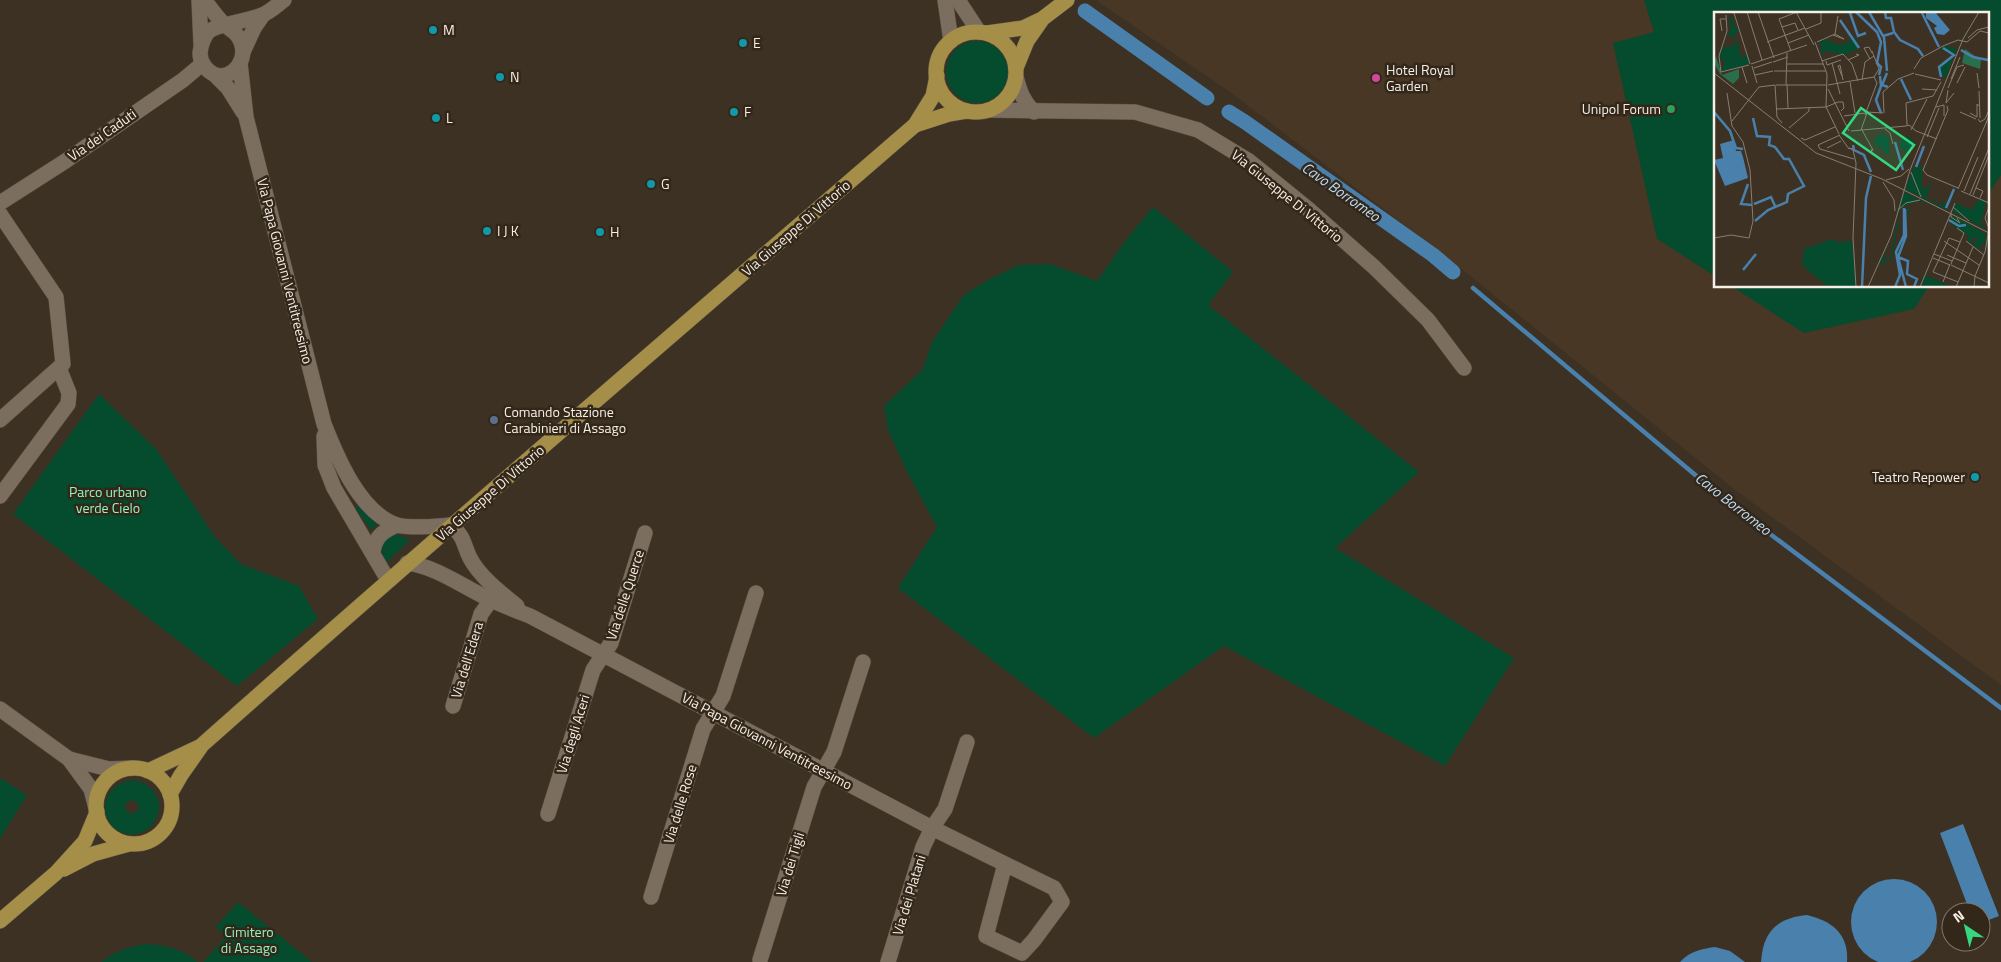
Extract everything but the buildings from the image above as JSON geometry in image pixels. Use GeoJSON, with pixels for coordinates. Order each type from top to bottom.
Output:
{"type":"FeatureCollection","features":[{"type":"Feature","properties":{"kind":"main road"},"geometry":{"type":"LineString","coordinates":[[1042,19],[1027,41],[1016,73],[1014,87],[1007,98],[999,105],[979,112],[967,111],[946,99],[940,90],[937,76],[939,59],[951,41],[965,34],[1023,28],[1042,19],[1067,0]]}},
{"type":"Feature","properties":{"kind":"main road"},"geometry":{"type":"LineString","coordinates":[[983,33],[998,38],[1009,48],[1014,56],[1016,73]]}},
{"type":"Feature","properties":{"kind":"main road","name":"Via Giuseppe Di Vittorio"},"geometry":{"type":"LineString","coordinates":[[170,794],[180,775],[202,745],[407,563],[915,125],[933,96],[937,76]]}},
{"type":"Feature","properties":{"kind":"main road","name":"Via Giuseppe Di Vittorio"},"geometry":{"type":"LineString","coordinates":[[915,125],[949,114],[967,111]]}},
{"type":"Feature","properties":{"kind":"main road","name":"Via Giuseppe Di Vittorio"},"geometry":{"type":"LineString","coordinates":[[148,771],[202,745]]}},
{"type":"Feature","properties":{"kind":"main road"},"geometry":{"type":"LineString","coordinates":[[56,873],[94,854],[129,844],[148,841],[163,831],[172,813],[170,794],[163,782],[148,771],[133,768],[120,771],[105,782],[97,800],[97,812],[101,824],[108,834],[129,844]]}},
{"type":"Feature","properties":{"kind":"main road"},"geometry":{"type":"LineString","coordinates":[[1,921],[56,873],[85,841],[97,812]]}},
{"type":"Feature","properties":{"kind":"street"},"geometry":{"type":"LineString","coordinates":[[198,0],[200,56],[202,64],[210,73],[216,76],[224,76],[232,72],[242,57],[254,28],[263,15]]}},
{"type":"Feature","properties":{"kind":"street"},"geometry":{"type":"LineString","coordinates":[[204,0],[226,26],[238,35],[242,44],[242,57]]}},
{"type":"Feature","properties":{"kind":"street"},"geometry":{"type":"LineString","coordinates":[[201,44],[206,34],[212,29],[263,15],[284,0]]}},
{"type":"Feature","properties":{"kind":"street"},"geometry":{"type":"LineString","coordinates":[[945,0],[951,41]]}},
{"type":"Feature","properties":{"kind":"street"},"geometry":{"type":"LineString","coordinates":[[958,0],[983,33]]}},
{"type":"Feature","properties":{"kind":"street","name":"Via Papa Giovanni Ventitreesimo"},"geometry":{"type":"LineString","coordinates":[[242,57],[246,117],[324,424],[336,456],[350,481],[367,505],[397,525]]}},
{"type":"Feature","properties":{"kind":"street","name":"Via dei Caduti"},"geometry":{"type":"LineString","coordinates":[[0,203],[64,162],[183,80],[202,64]]}},
{"type":"Feature","properties":{"kind":"street"},"geometry":{"type":"LineString","coordinates":[[1016,73],[1020,92],[1025,103],[1034,112]]}},
{"type":"Feature","properties":{"kind":"street","name":"Via Papa Giovanni Ventitreesimo"},"geometry":{"type":"LineString","coordinates":[[216,76],[228,88],[246,117]]}},
{"type":"Feature","properties":{"kind":"street","name":"Via Giuseppe Di Vittorio"},"geometry":{"type":"LineString","coordinates":[[988,110],[1135,112],[1198,130],[1249,161],[1307,208],[1367,261],[1428,320],[1464,368]]}},
{"type":"Feature","properties":{"kind":"street"},"geometry":{"type":"LineString","coordinates":[[0,214],[56,297],[63,364],[0,420]]}},
{"type":"Feature","properties":{"kind":"street"},"geometry":{"type":"LineString","coordinates":[[0,495],[68,404],[68,388],[59,368]]}},
{"type":"Feature","properties":{"kind":"street","name":"Via Papa Giovanni Ventitreesimo"},"geometry":{"type":"LineString","coordinates":[[324,424],[325,465],[334,488],[373,551],[388,580]]}},
{"type":"Feature","properties":{"kind":"street"},"geometry":{"type":"LineString","coordinates":[[373,551],[377,537],[384,531],[397,525],[451,525]]}},
{"type":"Feature","properties":{"kind":"street","name":"Via Papa Giovanni Ventitreesimo"},"geometry":{"type":"LineString","coordinates":[[451,525],[459,532],[470,558],[495,595]]}},
{"type":"Feature","properties":{"kind":"street","name":"Via delle Querce"},"geometry":{"type":"LineString","coordinates":[[603,656],[611,643],[645,533]]}},
{"type":"Feature","properties":{"kind":"street"},"geometry":{"type":"LineString","coordinates":[[446,577],[456,575],[462,571],[470,558]]}},
{"type":"Feature","properties":{"kind":"street","name":"Via Papa Giovanni Ventitreesimo"},"geometry":{"type":"LineString","coordinates":[[407,563],[418,564],[446,577],[495,595],[603,656],[932,828],[1054,888],[1062,902],[1022,953],[986,936],[1005,864]]}},
{"type":"Feature","properties":{"kind":"street","name":"Via delle Rose"},"geometry":{"type":"LineString","coordinates":[[651,897],[703,729],[723,696],[756,593]]}},
{"type":"Feature","properties":{"kind":"street","name":"Via dell'Edera"},"geometry":{"type":"LineString","coordinates":[[453,706],[481,614],[495,595]]}},
{"type":"Feature","properties":{"kind":"street","name":"Via degli Aceri"},"geometry":{"type":"LineString","coordinates":[[548,814],[593,670],[603,656]]}},
{"type":"Feature","properties":{"kind":"street","name":"Via dei Tigli"},"geometry":{"type":"LineString","coordinates":[[760,960],[814,787],[834,752],[863,662]]}},
{"type":"Feature","properties":{"kind":"street"},"geometry":{"type":"LineString","coordinates":[[0,709],[69,759],[91,789],[97,812]]}},
{"type":"Feature","properties":{"kind":"street","name":"Via dei Platani"},"geometry":{"type":"LineString","coordinates":[[888,962],[923,846],[945,809],[966,742]]}},
{"type":"Feature","properties":{"kind":"street"},"geometry":{"type":"LineString","coordinates":[[69,759],[109,768],[133,768]]}},
{"type":"Feature","properties":{"kind":"shaded area"},"geometry":{"type":"Polygon","coordinates":[[[2001,0],[2001,685],[1735,490],[1458,266],[1230,92],[1097,1],[2001,0]]]}},
{"type":"Feature","properties":{"kind":"green space","name":"Unipol Forum"},"geometry":{"type":"Polygon","coordinates":[[[1644,0],[2001,0],[2001,175],[1988,194],[1988,12],[1714,12],[1714,275],[1657,239],[1613,43],[1654,32],[1644,0]]]}},
{"type":"Feature","properties":{"kind":"green space"},"geometry":{"type":"Polygon","coordinates":[[[977,41],[989,43],[999,50],[1006,60],[1008,72],[1006,84],[999,94],[989,101],[977,103],[965,101],[955,94],[948,84],[946,72],[948,60],[955,50],[965,43],[977,41]]]}},
{"type":"Feature","properties":{"kind":"green space"},"geometry":{"type":"Polygon","coordinates":[[[1153,207],[1233,272],[1208,305],[1419,472],[1335,548],[1514,658],[1445,766],[1224,646],[1094,738],[898,588],[937,527],[907,472],[888,430],[884,406],[923,369],[932,342],[964,295],[986,281],[1019,265],[1050,264],[1097,281],[1126,240],[1153,207]]]}},
{"type":"Feature","properties":{"kind":"green space"},"geometry":{"type":"Polygon","coordinates":[[[1734,288],[1928,288],[1914,309],[1804,333],[1734,288]]]}},
{"type":"Feature","properties":{"kind":"green space","name":"Parco urbano verde Cielo"},"geometry":{"type":"Polygon","coordinates":[[[99,394],[156,449],[215,537],[241,564],[299,586],[318,619],[237,686],[13,514],[99,394]]]}},
{"type":"Feature","properties":{"kind":"green space"},"geometry":{"type":"Polygon","coordinates":[[[358,505],[369,517],[379,523],[371,530],[355,508],[358,505]]]}},
{"type":"Feature","properties":{"kind":"green space"},"geometry":{"type":"Polygon","coordinates":[[[390,535],[399,535],[410,540],[386,563],[381,549],[381,541],[390,535]]]}},
{"type":"Feature","properties":{"kind":"green space"},"geometry":{"type":"Polygon","coordinates":[[[0,778],[27,795],[0,839],[0,778]]]}},
{"type":"Feature","properties":{"kind":"green space"},"geometry":{"type":"Polygon","coordinates":[[[132,780],[146,784],[156,794],[159,806],[158,814],[154,823],[147,830],[128,834],[117,830],[110,823],[106,813],[106,803],[110,793],[118,785],[132,780]],[[131,800],[125,804],[125,808],[129,813],[135,813],[138,810],[139,806],[135,801],[131,800]]]}},
{"type":"Feature","properties":{"kind":"green space","name":"Cimitero di Assago"},"geometry":{"type":"Polygon","coordinates":[[[238,902],[312,962],[203,962],[226,937],[216,927],[238,902]]]}},
{"type":"Feature","properties":{"kind":"green space","name":"Cimitero di Assago"},"geometry":{"type":"Polygon","coordinates":[[[146,944],[174,949],[198,962],[101,962],[122,950],[146,944]]]}},
{"type":"Feature","properties":{"kind":"water"},"geometry":{"type":"Polygon","coordinates":[[[1963,824],[1999,916],[1991,919],[1991,902],[1966,902],[1940,833],[1963,824]]]}},
{"type":"Feature","properties":{"kind":"water"},"geometry":{"type":"Polygon","coordinates":[[[1886,880],[1902,880],[1918,886],[1930,898],[1936,914],[1936,930],[1930,946],[1918,958],[1906,963],[1882,963],[1870,958],[1858,946],[1852,930],[1852,914],[1858,898],[1870,886],[1886,880]]]}},
{"type":"Feature","properties":{"kind":"water"},"geometry":{"type":"Polygon","coordinates":[[[1807,915],[1824,921],[1837,930],[1845,944],[1847,962],[1761,962],[1765,942],[1774,928],[1787,919],[1807,915]]]}},
{"type":"Feature","properties":{"kind":"water"},"geometry":{"type":"Polygon","coordinates":[[[1715,947],[1730,951],[1745,962],[1680,962],[1696,951],[1715,947]]]}},
{"type":"Feature","properties":{"kind":"waterway","name":"Cavo Borromeo"},"geometry":{"type":"LineString","coordinates":[[1085,11],[1207,98]]}},
{"type":"Feature","properties":{"kind":"waterway","name":"Cavo Borromeo"},"geometry":{"type":"LineString","coordinates":[[1229,112],[1433,255],[1453,272]]}},
{"type":"Feature","properties":{"kind":"waterway","name":"Cavo Borromeo"},"geometry":{"type":"LineString","coordinates":[[1473,288],[1725,500],[2001,708]]}},
{"type":"Feature","properties":{"kind":"place","name":"M"},"geometry":{"type":"Point","coordinates":[433,30]}},
{"type":"Feature","properties":{"kind":"place","name":"E"},"geometry":{"type":"Point","coordinates":[743,43]}},
{"type":"Feature","properties":{"kind":"place","name":"N"},"geometry":{"type":"Point","coordinates":[500,77]}},
{"type":"Feature","properties":{"kind":"place","name":"Hotel Royal Garden"},"geometry":{"type":"Point","coordinates":[1376,78]}},
{"type":"Feature","properties":{"kind":"place","name":"Unipol Forum"},"geometry":{"type":"Point","coordinates":[1671,109]}},
{"type":"Feature","properties":{"kind":"place","name":"F"},"geometry":{"type":"Point","coordinates":[734,112]}},
{"type":"Feature","properties":{"kind":"place","name":"L"},"geometry":{"type":"Point","coordinates":[436,118]}},
{"type":"Feature","properties":{"kind":"place","name":"G"},"geometry":{"type":"Point","coordinates":[651,184]}},
{"type":"Feature","properties":{"kind":"place","name":"I J K"},"geometry":{"type":"Point","coordinates":[487,231]}},
{"type":"Feature","properties":{"kind":"place","name":"H"},"geometry":{"type":"Point","coordinates":[600,232]}},
{"type":"Feature","properties":{"kind":"place","name":"Comando Stazione Carabinieri di Assago"},"geometry":{"type":"Point","coordinates":[494,420]}},
{"type":"Feature","properties":{"kind":"place","name":"Teatro Repower"},"geometry":{"type":"Point","coordinates":[1975,477]}}]}
